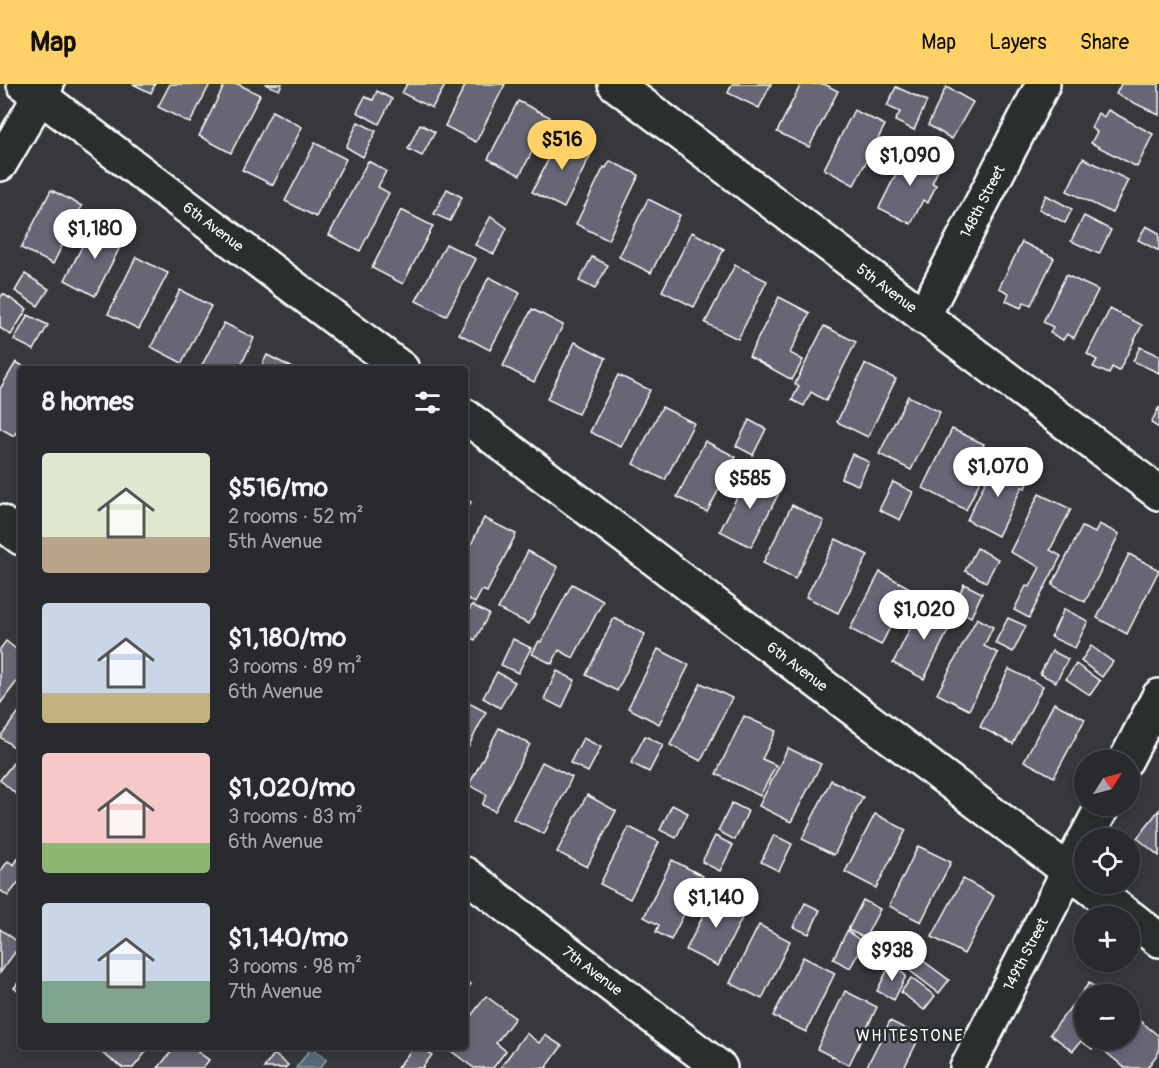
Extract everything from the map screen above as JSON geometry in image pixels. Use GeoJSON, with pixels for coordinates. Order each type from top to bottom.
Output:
{"type":"FeatureCollection","features":[{"type":"Feature","properties":{"kind":"street","name":"5th Avenue"},"geometry":{"type":"LineString","coordinates":[[615,84],[1159,493]]}},
{"type":"Feature","properties":{"kind":"street","name":"148th Street"},"geometry":{"type":"LineString","coordinates":[[923,317],[1043,84]]}},
{"type":"Feature","properties":{"kind":"street"},"geometry":{"type":"LineString","coordinates":[[0,164],[37,88]]}},
{"type":"Feature","properties":{"kind":"street","name":"6th Avenue"},"geometry":{"type":"LineString","coordinates":[[37,88],[398,366]]}},
{"type":"Feature","properties":{"kind":"street","name":"6th Avenue"},"geometry":{"type":"LineString","coordinates":[[468,418],[1114,906]]}},
{"type":"Feature","properties":{"kind":"street"},"geometry":{"type":"LineString","coordinates":[[0,522],[18,536]]}},
{"type":"Feature","properties":{"kind":"street"},"geometry":{"type":"LineString","coordinates":[[1131,750],[1159,696]]}},
{"type":"Feature","properties":{"kind":"street","name":"149th Street"},"geometry":{"type":"LineString","coordinates":[[967,1068],[1074,862]]}},
{"type":"Feature","properties":{"kind":"street","name":"7th Avenue"},"geometry":{"type":"LineString","coordinates":[[468,876],[720,1068]]}},
{"type":"Feature","properties":{"kind":"street","name":"6th Avenue"},"geometry":{"type":"LineString","coordinates":[[1140,925],[1159,940]]}},
{"type":"Feature","properties":{"kind":"water"},"geometry":{"type":"Polygon","coordinates":[[[310,1050],[314,1050],[327,1059],[320,1068],[296,1068],[310,1050]]]}},
{"type":"Feature","properties":{"kind":"building"},"geometry":{"type":"Polygon","coordinates":[[[133,84],[155,84],[151,93],[133,84]]]}},
{"type":"Feature","properties":{"kind":"building"},"geometry":{"type":"Polygon","coordinates":[[[170,84],[210,84],[190,123],[158,107],[170,84]]]}},
{"type":"Feature","properties":{"kind":"building"},"geometry":{"type":"Polygon","coordinates":[[[225,84],[238,84],[260,95],[231,153],[199,136],[225,84]]]}},
{"type":"Feature","properties":{"kind":"building"},"geometry":{"type":"Polygon","coordinates":[[[265,84],[282,84],[279,90],[265,84]]]}},
{"type":"Feature","properties":{"kind":"building"},"geometry":{"type":"Polygon","coordinates":[[[407,84],[446,84],[432,108],[402,93],[407,84]]]}},
{"type":"Feature","properties":{"kind":"building"},"geometry":{"type":"Polygon","coordinates":[[[466,84],[505,84],[476,142],[445,126],[466,84]]]}},
{"type":"Feature","properties":{"kind":"building"},"geometry":{"type":"Polygon","coordinates":[[[732,84],[771,84],[759,108],[728,93],[732,84]]]}},
{"type":"Feature","properties":{"kind":"building"},"geometry":{"type":"Polygon","coordinates":[[[801,84],[824,84],[838,91],[809,147],[777,132],[801,84]]]}},
{"type":"Feature","properties":{"kind":"building"},"geometry":{"type":"Polygon","coordinates":[[[1121,84],[1159,84],[1159,115],[1116,94],[1121,84]]]}},
{"type":"Feature","properties":{"kind":"building"},"geometry":{"type":"Polygon","coordinates":[[[896,87],[927,101],[914,130],[895,121],[900,112],[887,106],[896,87]]]}},
{"type":"Feature","properties":{"kind":"building"},"geometry":{"type":"Polygon","coordinates":[[[946,87],[973,102],[952,139],[928,125],[946,87]]]}},
{"type":"Feature","properties":{"kind":"building"},"geometry":{"type":"Polygon","coordinates":[[[377,91],[392,99],[379,124],[357,112],[365,97],[373,100],[377,91]]]}},
{"type":"Feature","properties":{"kind":"building"},"geometry":{"type":"Polygon","coordinates":[[[518,101],[550,117],[520,175],[488,159],[518,101]]]}},
{"type":"Feature","properties":{"kind":"building"},"geometry":{"type":"Polygon","coordinates":[[[854,110],[885,125],[854,185],[824,169],[854,110]]]}},
{"type":"Feature","properties":{"kind":"building"},"geometry":{"type":"Polygon","coordinates":[[[1108,110],[1153,134],[1137,167],[1091,143],[1097,132],[1091,128],[1098,113],[1104,117],[1108,110]]]}},
{"type":"Feature","properties":{"kind":"building"},"geometry":{"type":"Polygon","coordinates":[[[272,111],[302,127],[273,185],[242,170],[272,111]]]}},
{"type":"Feature","properties":{"kind":"building"},"geometry":{"type":"Polygon","coordinates":[[[358,122],[376,131],[363,157],[346,147],[358,122]]]}},
{"type":"Feature","properties":{"kind":"building"},"geometry":{"type":"Polygon","coordinates":[[[420,124],[435,132],[422,156],[408,149],[420,124]]]}},
{"type":"Feature","properties":{"kind":"building"},"geometry":{"type":"Polygon","coordinates":[[[561,134],[593,150],[564,208],[532,192],[561,134]]]}},
{"type":"Feature","properties":{"kind":"building"},"geometry":{"type":"Polygon","coordinates":[[[315,143],[346,159],[316,217],[285,201],[315,143]]]}},
{"type":"Feature","properties":{"kind":"building"},"geometry":{"type":"Polygon","coordinates":[[[908,150],[940,166],[932,183],[936,185],[928,203],[923,200],[911,224],[879,208],[908,150]]]}},
{"type":"Feature","properties":{"kind":"building"},"geometry":{"type":"Polygon","coordinates":[[[1083,158],[1128,180],[1112,213],[1067,191],[1083,158]]]}},
{"type":"Feature","properties":{"kind":"building"},"geometry":{"type":"Polygon","coordinates":[[[368,161],[386,171],[378,187],[389,193],[360,251],[329,235],[368,161]]]}},
{"type":"Feature","properties":{"kind":"building"},"geometry":{"type":"Polygon","coordinates":[[[610,161],[639,175],[608,240],[576,224],[604,167],[606,168],[610,161]]]}},
{"type":"Feature","properties":{"kind":"building"},"geometry":{"type":"Polygon","coordinates":[[[447,189],[462,197],[450,221],[434,214],[447,189]]]}},
{"type":"Feature","properties":{"kind":"building"},"geometry":{"type":"Polygon","coordinates":[[[51,190],[82,206],[53,264],[21,248],[51,190]]]}},
{"type":"Feature","properties":{"kind":"building"},"geometry":{"type":"Polygon","coordinates":[[[1046,195],[1072,209],[1065,223],[1039,209],[1046,195]]]}},
{"type":"Feature","properties":{"kind":"building"},"geometry":{"type":"Polygon","coordinates":[[[648,199],[680,215],[651,273],[619,257],[648,199]]]}},
{"type":"Feature","properties":{"kind":"building"},"geometry":{"type":"Polygon","coordinates":[[[401,210],[433,226],[403,284],[372,268],[401,210]]]}},
{"type":"Feature","properties":{"kind":"building"},"geometry":{"type":"Polygon","coordinates":[[[491,216],[507,228],[494,254],[475,245],[491,216]]]}},
{"type":"Feature","properties":{"kind":"building"},"geometry":{"type":"Polygon","coordinates":[[[1084,216],[1111,230],[1099,254],[1071,241],[1084,216]]]}},
{"type":"Feature","properties":{"kind":"building"},"geometry":{"type":"Polygon","coordinates":[[[94,223],[124,239],[95,296],[65,280],[94,223]]]}},
{"type":"Feature","properties":{"kind":"building"},"geometry":{"type":"Polygon","coordinates":[[[1146,226],[1159,233],[1159,251],[1138,240],[1146,226]]]}},
{"type":"Feature","properties":{"kind":"building"},"geometry":{"type":"Polygon","coordinates":[[[692,232],[724,249],[694,307],[662,291],[692,232]]]}},
{"type":"Feature","properties":{"kind":"building"},"geometry":{"type":"Polygon","coordinates":[[[1022,242],[1054,258],[1031,305],[1024,302],[1021,308],[1006,301],[1009,293],[999,288],[1022,242]]]}},
{"type":"Feature","properties":{"kind":"building"},"geometry":{"type":"Polygon","coordinates":[[[446,244],[476,259],[446,316],[416,301],[446,244]]]}},
{"type":"Feature","properties":{"kind":"building"},"geometry":{"type":"Polygon","coordinates":[[[136,257],[168,273],[139,329],[108,314],[136,257]]]}},
{"type":"Feature","properties":{"kind":"building"},"geometry":{"type":"Polygon","coordinates":[[[592,257],[608,265],[595,289],[579,281],[592,257]]]}},
{"type":"Feature","properties":{"kind":"building"},"geometry":{"type":"Polygon","coordinates":[[[735,265],[767,281],[738,339],[705,323],[735,265]]]}},
{"type":"Feature","properties":{"kind":"building"},"geometry":{"type":"Polygon","coordinates":[[[25,274],[49,289],[38,306],[15,291],[25,274]]]}},
{"type":"Feature","properties":{"kind":"building"},"geometry":{"type":"Polygon","coordinates":[[[1066,275],[1098,290],[1074,338],[1067,334],[1063,340],[1050,333],[1053,327],[1043,322],[1066,275]]]}},
{"type":"Feature","properties":{"kind":"building"},"geometry":{"type":"Polygon","coordinates":[[[489,277],[520,293],[490,350],[459,334],[489,277]]]}},
{"type":"Feature","properties":{"kind":"building"},"geometry":{"type":"Polygon","coordinates":[[[180,290],[211,306],[182,363],[151,347],[180,290]]]}},
{"type":"Feature","properties":{"kind":"building"},"geometry":{"type":"Polygon","coordinates":[[[3,294],[27,309],[11,335],[0,328],[0,298],[3,294]]]}},
{"type":"Feature","properties":{"kind":"building"},"geometry":{"type":"Polygon","coordinates":[[[779,297],[810,313],[790,353],[803,360],[792,380],[749,356],[779,297]]]}},
{"type":"Feature","properties":{"kind":"building"},"geometry":{"type":"Polygon","coordinates":[[[532,309],[563,325],[534,382],[503,366],[532,309]]]}},
{"type":"Feature","properties":{"kind":"building"},"geometry":{"type":"Polygon","coordinates":[[[1110,309],[1142,325],[1119,371],[1112,367],[1109,374],[1093,367],[1097,360],[1087,354],[1110,309]]]}},
{"type":"Feature","properties":{"kind":"building"},"geometry":{"type":"Polygon","coordinates":[[[28,315],[48,325],[34,350],[14,340],[28,315]]]}},
{"type":"Feature","properties":{"kind":"building"},"geometry":{"type":"Polygon","coordinates":[[[224,323],[254,338],[240,366],[202,366],[224,323]]]}},
{"type":"Feature","properties":{"kind":"building"},"geometry":{"type":"Polygon","coordinates":[[[824,326],[856,342],[826,401],[811,392],[804,406],[792,400],[799,386],[795,384],[824,326]]]}},
{"type":"Feature","properties":{"kind":"building"},"geometry":{"type":"Polygon","coordinates":[[[575,342],[606,358],[578,414],[547,399],[575,342]]]}},
{"type":"Feature","properties":{"kind":"building"},"geometry":{"type":"Polygon","coordinates":[[[1140,347],[1159,356],[1159,373],[1133,361],[1140,347]]]}},
{"type":"Feature","properties":{"kind":"building"},"geometry":{"type":"Polygon","coordinates":[[[267,355],[289,366],[262,366],[267,355]]]}},
{"type":"Feature","properties":{"kind":"building"},"geometry":{"type":"Polygon","coordinates":[[[16,362],[23,366],[18,366],[18,429],[14,436],[0,428],[0,389],[16,362]]]}},
{"type":"Feature","properties":{"kind":"building"},"geometry":{"type":"Polygon","coordinates":[[[865,364],[896,379],[868,437],[837,422],[865,364]]]}},
{"type":"Feature","properties":{"kind":"building"},"geometry":{"type":"Polygon","coordinates":[[[618,375],[650,390],[621,447],[590,432],[618,375]]]}},
{"type":"Feature","properties":{"kind":"building"},"geometry":{"type":"Polygon","coordinates":[[[908,396],[940,412],[911,470],[879,454],[908,396]]]}},
{"type":"Feature","properties":{"kind":"building"},"geometry":{"type":"Polygon","coordinates":[[[662,407],[694,423],[665,480],[633,464],[662,407]]]}},
{"type":"Feature","properties":{"kind":"building"},"geometry":{"type":"Polygon","coordinates":[[[1159,407],[1159,428],[1151,423],[1159,407]]]}},
{"type":"Feature","properties":{"kind":"building"},"geometry":{"type":"Polygon","coordinates":[[[749,420],[766,429],[753,455],[736,446],[749,420]]]}},
{"type":"Feature","properties":{"kind":"building"},"geometry":{"type":"Polygon","coordinates":[[[952,429],[984,444],[971,471],[982,477],[966,510],[923,488],[952,429]]]}},
{"type":"Feature","properties":{"kind":"building"},"geometry":{"type":"Polygon","coordinates":[[[705,441],[736,457],[707,512],[677,497],[705,441]]]}},
{"type":"Feature","properties":{"kind":"building"},"geometry":{"type":"Polygon","coordinates":[[[852,454],[869,462],[858,485],[841,478],[852,454]]]}},
{"type":"Feature","properties":{"kind":"building"},"geometry":{"type":"Polygon","coordinates":[[[995,462],[1018,473],[1021,468],[1032,473],[1025,488],[1022,487],[998,536],[967,520],[995,462]]]}},
{"type":"Feature","properties":{"kind":"building"},"geometry":{"type":"Polygon","coordinates":[[[749,473],[781,489],[751,547],[720,531],[749,473]]]}},
{"type":"Feature","properties":{"kind":"building"},"geometry":{"type":"Polygon","coordinates":[[[893,482],[913,492],[900,520],[879,510],[893,482]]]}},
{"type":"Feature","properties":{"kind":"building"},"geometry":{"type":"Polygon","coordinates":[[[1039,494],[1071,509],[1050,550],[1061,556],[1029,618],[1014,610],[1026,586],[1030,587],[1040,567],[1010,552],[1039,494]]]}},
{"type":"Feature","properties":{"kind":"building"},"geometry":{"type":"Polygon","coordinates":[[[792,505],[824,521],[795,579],[763,563],[792,505]]]}},
{"type":"Feature","properties":{"kind":"building"},"geometry":{"type":"Polygon","coordinates":[[[484,518],[516,534],[487,592],[482,590],[475,603],[468,599],[468,551],[484,518]]]}},
{"type":"Feature","properties":{"kind":"building"},"geometry":{"type":"Polygon","coordinates":[[[1099,524],[1119,534],[1085,602],[1052,585],[1082,527],[1095,533],[1099,524]]]}},
{"type":"Feature","properties":{"kind":"building"},"geometry":{"type":"Polygon","coordinates":[[[836,539],[868,555],[838,613],[806,597],[836,539]]]}},
{"type":"Feature","properties":{"kind":"building"},"geometry":{"type":"Polygon","coordinates":[[[977,548],[998,559],[986,582],[965,571],[977,548]]]}},
{"type":"Feature","properties":{"kind":"building"},"geometry":{"type":"Polygon","coordinates":[[[528,551],[558,567],[529,624],[498,609],[528,551]]]}},
{"type":"Feature","properties":{"kind":"building"},"geometry":{"type":"Polygon","coordinates":[[[1129,554],[1159,570],[1127,634],[1097,618],[1129,554]]]}},
{"type":"Feature","properties":{"kind":"building"},"geometry":{"type":"Polygon","coordinates":[[[880,572],[910,588],[881,645],[850,629],[880,572]]]}},
{"type":"Feature","properties":{"kind":"building"},"geometry":{"type":"Polygon","coordinates":[[[572,584],[603,601],[573,658],[559,650],[552,664],[532,654],[539,641],[541,642],[572,584]]]}},
{"type":"Feature","properties":{"kind":"building"},"geometry":{"type":"Polygon","coordinates":[[[964,584],[982,593],[971,617],[953,608],[964,584]]]}},
{"type":"Feature","properties":{"kind":"building"},"geometry":{"type":"Polygon","coordinates":[[[923,603],[954,619],[924,679],[893,663],[923,603]]]}},
{"type":"Feature","properties":{"kind":"building"},"geometry":{"type":"Polygon","coordinates":[[[472,605],[489,614],[475,640],[468,636],[468,612],[472,605]]]}},
{"type":"Feature","properties":{"kind":"building"},"geometry":{"type":"Polygon","coordinates":[[[1064,609],[1088,621],[1075,648],[1051,637],[1064,609]]]}},
{"type":"Feature","properties":{"kind":"building"},"geometry":{"type":"Polygon","coordinates":[[[614,618],[645,634],[617,691],[586,675],[614,618]]]}},
{"type":"Feature","properties":{"kind":"building"},"geometry":{"type":"Polygon","coordinates":[[[977,618],[993,627],[984,646],[998,653],[969,710],[937,694],[977,618]]]}},
{"type":"Feature","properties":{"kind":"building"},"geometry":{"type":"Polygon","coordinates":[[[1008,618],[1026,626],[1013,652],[995,643],[1008,618]]]}},
{"type":"Feature","properties":{"kind":"building"},"geometry":{"type":"Polygon","coordinates":[[[513,639],[531,648],[518,673],[501,665],[513,639]]]}},
{"type":"Feature","properties":{"kind":"building"},"geometry":{"type":"Polygon","coordinates":[[[6,641],[18,651],[18,680],[0,704],[0,649],[6,641]]]}},
{"type":"Feature","properties":{"kind":"building"},"geometry":{"type":"Polygon","coordinates":[[[1091,646],[1113,662],[1102,677],[1081,661],[1091,646]]]}},
{"type":"Feature","properties":{"kind":"building"},"geometry":{"type":"Polygon","coordinates":[[[658,649],[689,665],[659,724],[628,708],[658,649]]]}},
{"type":"Feature","properties":{"kind":"building"},"geometry":{"type":"Polygon","coordinates":[[[1052,651],[1068,659],[1056,682],[1040,674],[1052,651]]]}},
{"type":"Feature","properties":{"kind":"building"},"geometry":{"type":"Polygon","coordinates":[[[1076,664],[1100,681],[1090,695],[1066,679],[1076,664]]]}},
{"type":"Feature","properties":{"kind":"building"},"geometry":{"type":"Polygon","coordinates":[[[1009,669],[1043,686],[1013,744],[980,727],[1009,669]]]}},
{"type":"Feature","properties":{"kind":"building"},"geometry":{"type":"Polygon","coordinates":[[[557,671],[575,680],[562,708],[544,699],[557,671]]]}},
{"type":"Feature","properties":{"kind":"building"},"geometry":{"type":"Polygon","coordinates":[[[497,672],[515,682],[500,708],[483,698],[497,672]]]}},
{"type":"Feature","properties":{"kind":"building"},"geometry":{"type":"Polygon","coordinates":[[[701,683],[732,698],[701,761],[670,745],[701,683]]]}},
{"type":"Feature","properties":{"kind":"building"},"geometry":{"type":"Polygon","coordinates":[[[468,703],[486,712],[468,747],[468,703]]]}},
{"type":"Feature","properties":{"kind":"building"},"geometry":{"type":"Polygon","coordinates":[[[1054,703],[1085,719],[1054,777],[1024,761],[1054,703]]]}},
{"type":"Feature","properties":{"kind":"building"},"geometry":{"type":"Polygon","coordinates":[[[18,713],[18,750],[0,737],[18,713]]]}},
{"type":"Feature","properties":{"kind":"building"},"geometry":{"type":"Polygon","coordinates":[[[744,716],[776,731],[762,759],[776,765],[760,796],[716,774],[744,716]]]}},
{"type":"Feature","properties":{"kind":"building"},"geometry":{"type":"Polygon","coordinates":[[[499,728],[530,744],[495,811],[482,805],[487,795],[469,785],[499,728]]]}},
{"type":"Feature","properties":{"kind":"building"},"geometry":{"type":"Polygon","coordinates":[[[645,736],[663,745],[649,772],[631,763],[645,736]]]}},
{"type":"Feature","properties":{"kind":"building"},"geometry":{"type":"Polygon","coordinates":[[[583,738],[601,747],[588,772],[570,763],[583,738]]]}},
{"type":"Feature","properties":{"kind":"building"},"geometry":{"type":"Polygon","coordinates":[[[788,748],[821,764],[791,822],[759,806],[788,748]]]}},
{"type":"Feature","properties":{"kind":"building"},"geometry":{"type":"Polygon","coordinates":[[[18,758],[18,792],[16,794],[0,780],[18,758]]]}},
{"type":"Feature","properties":{"kind":"building"},"geometry":{"type":"Polygon","coordinates":[[[542,762],[572,777],[544,834],[513,819],[542,762]]]}},
{"type":"Feature","properties":{"kind":"building"},"geometry":{"type":"Polygon","coordinates":[[[831,780],[863,797],[834,855],[802,839],[831,780]]]}},
{"type":"Feature","properties":{"kind":"building"},"geometry":{"type":"Polygon","coordinates":[[[587,795],[616,811],[587,867],[557,852],[587,795]]]}},
{"type":"Feature","properties":{"kind":"building"},"geometry":{"type":"Polygon","coordinates":[[[732,803],[748,811],[735,840],[718,831],[732,803]]]}},
{"type":"Feature","properties":{"kind":"building"},"geometry":{"type":"Polygon","coordinates":[[[672,805],[688,813],[676,838],[660,830],[672,805]]]}},
{"type":"Feature","properties":{"kind":"building"},"geometry":{"type":"Polygon","coordinates":[[[1159,810],[1159,856],[1140,840],[1140,834],[1159,810]]]}},
{"type":"Feature","properties":{"kind":"building"},"geometry":{"type":"Polygon","coordinates":[[[875,814],[906,830],[876,888],[845,872],[875,814]]]}},
{"type":"Feature","properties":{"kind":"building"},"geometry":{"type":"Polygon","coordinates":[[[629,827],[659,842],[630,899],[600,884],[629,827]]]}},
{"type":"Feature","properties":{"kind":"building"},"geometry":{"type":"Polygon","coordinates":[[[774,835],[792,844],[779,871],[761,862],[774,835]]]}},
{"type":"Feature","properties":{"kind":"building"},"geometry":{"type":"Polygon","coordinates":[[[715,836],[733,845],[720,871],[702,862],[715,836]]]}},
{"type":"Feature","properties":{"kind":"building"},"geometry":{"type":"Polygon","coordinates":[[[918,846],[951,862],[921,922],[889,906],[918,846]]]}},
{"type":"Feature","properties":{"kind":"building"},"geometry":{"type":"Polygon","coordinates":[[[18,859],[18,883],[8,896],[0,890],[0,872],[8,861],[14,865],[18,859]]]}},
{"type":"Feature","properties":{"kind":"building"},"geometry":{"type":"Polygon","coordinates":[[[672,860],[703,876],[671,940],[656,932],[659,925],[644,917],[672,860]]]}},
{"type":"Feature","properties":{"kind":"building"},"geometry":{"type":"Polygon","coordinates":[[[963,879],[994,896],[964,954],[932,937],[963,879]]]}},
{"type":"Feature","properties":{"kind":"building"},"geometry":{"type":"Polygon","coordinates":[[[715,892],[747,908],[718,966],[686,950],[715,892]]]}},
{"type":"Feature","properties":{"kind":"building"},"geometry":{"type":"Polygon","coordinates":[[[863,900],[880,909],[865,938],[848,930],[863,900]]]}},
{"type":"Feature","properties":{"kind":"building"},"geometry":{"type":"Polygon","coordinates":[[[805,903],[820,910],[809,934],[793,927],[805,903]]]}},
{"type":"Feature","properties":{"kind":"building"},"geometry":{"type":"Polygon","coordinates":[[[759,925],[790,941],[762,999],[730,983],[759,925]]]}},
{"type":"Feature","properties":{"kind":"building"},"geometry":{"type":"Polygon","coordinates":[[[0,929],[18,942],[18,948],[0,973],[0,929]]]}},
{"type":"Feature","properties":{"kind":"building"},"geometry":{"type":"Polygon","coordinates":[[[847,931],[864,943],[850,968],[833,959],[847,931]]]}},
{"type":"Feature","properties":{"kind":"building"},"geometry":{"type":"Polygon","coordinates":[[[908,934],[923,943],[908,969],[894,958],[908,934]]]}},
{"type":"Feature","properties":{"kind":"building"},"geometry":{"type":"Polygon","coordinates":[[[803,957],[835,973],[806,1032],[773,1016],[803,957]]]}},
{"type":"Feature","properties":{"kind":"building"},"geometry":{"type":"Polygon","coordinates":[[[918,957],[949,980],[939,993],[909,970],[918,957]]]}},
{"type":"Feature","properties":{"kind":"building"},"geometry":{"type":"Polygon","coordinates":[[[891,963],[906,976],[894,1000],[877,991],[891,963]]]}},
{"type":"Feature","properties":{"kind":"building"},"geometry":{"type":"Polygon","coordinates":[[[911,978],[935,996],[924,1010],[901,992],[911,978]]]}},
{"type":"Feature","properties":{"kind":"building"},"geometry":{"type":"Polygon","coordinates":[[[845,991],[877,1007],[849,1065],[817,1049],[845,991]]]}},
{"type":"Feature","properties":{"kind":"building"},"geometry":{"type":"Polygon","coordinates":[[[486,996],[515,1018],[496,1043],[506,1051],[493,1068],[474,1068],[450,1050],[468,1050],[468,1020],[486,996]]]}},
{"type":"Feature","properties":{"kind":"building"},"geometry":{"type":"Polygon","coordinates":[[[1074,1003],[1074,1050],[1050,1034],[1074,1003]]]}},
{"type":"Feature","properties":{"kind":"building"},"geometry":{"type":"Polygon","coordinates":[[[890,1021],[920,1036],[904,1068],[866,1068],[890,1021]]]}},
{"type":"Feature","properties":{"kind":"building"},"geometry":{"type":"Polygon","coordinates":[[[1140,1021],[1159,1036],[1159,1052],[1147,1068],[1125,1068],[1103,1050],[1140,1050],[1140,1021]]]}},
{"type":"Feature","properties":{"kind":"building"},"geometry":{"type":"Polygon","coordinates":[[[526,1033],[539,1043],[545,1035],[562,1046],[546,1068],[500,1068],[526,1033]]]}},
{"type":"Feature","properties":{"kind":"building"},"geometry":{"type":"Polygon","coordinates":[[[104,1050],[148,1050],[133,1068],[123,1068],[102,1053],[104,1050]]]}},
{"type":"Feature","properties":{"kind":"building"},"geometry":{"type":"Polygon","coordinates":[[[173,1050],[195,1050],[209,1060],[203,1068],[158,1068],[173,1050]]]}},
{"type":"Feature","properties":{"kind":"building"},"geometry":{"type":"Polygon","coordinates":[[[412,1050],[425,1050],[432,1055],[422,1068],[397,1068],[412,1050]]]}},
{"type":"Feature","properties":{"kind":"building"},"geometry":{"type":"Polygon","coordinates":[[[274,1054],[288,1065],[285,1068],[264,1068],[274,1054]]]}},
{"type":"Feature","properties":{"kind":"district","name":"WHITESTONE"},"geometry":{"type":"Point","coordinates":[910,1035]}}]}
